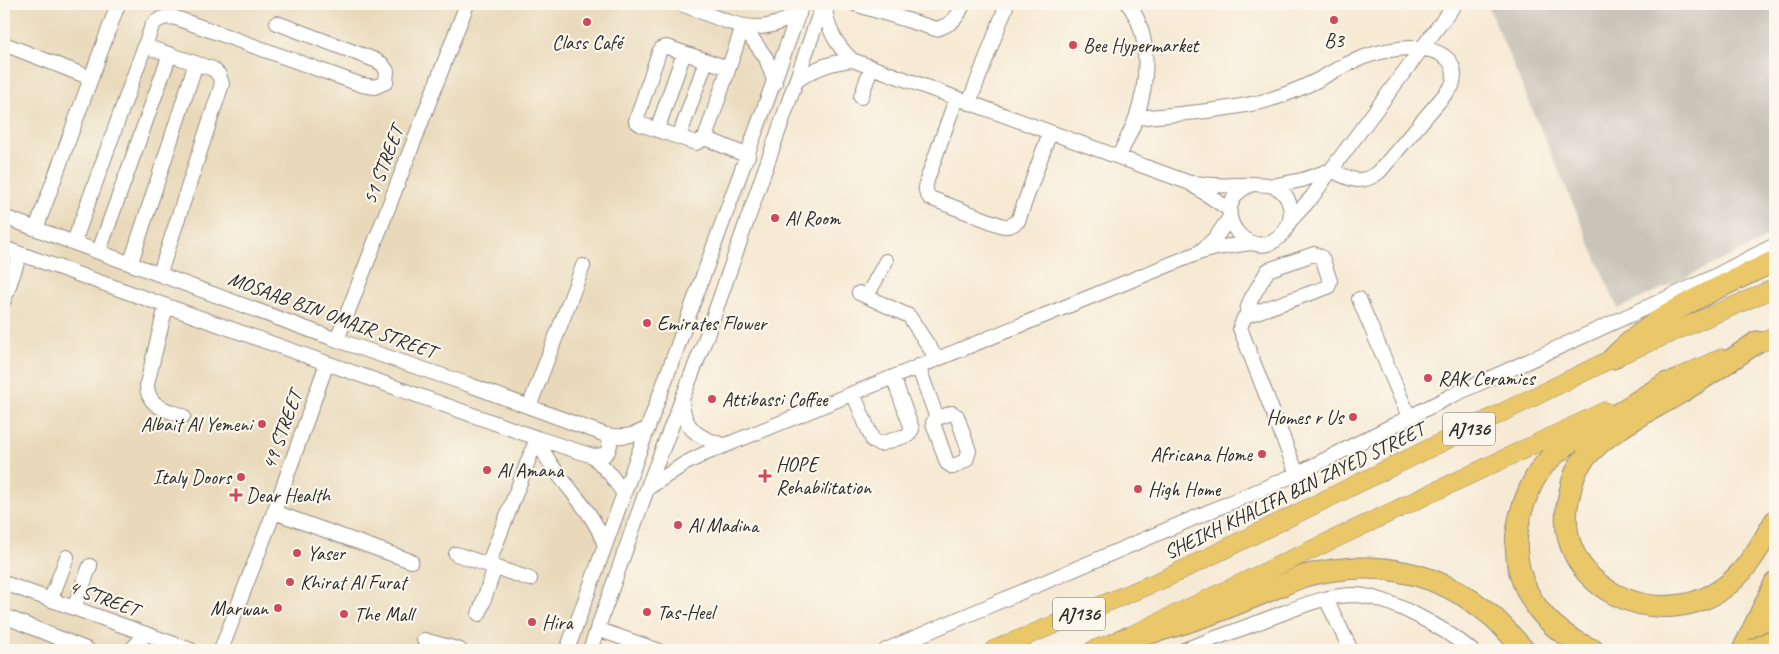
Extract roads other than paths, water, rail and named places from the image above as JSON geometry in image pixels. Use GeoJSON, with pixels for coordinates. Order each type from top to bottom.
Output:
{"type":"FeatureCollection","features":[{"type":"Feature","properties":{"kind":"highway"},"geometry":{"type":"LineString","coordinates":[[1613,358],[1630,340],[1652,324],[1775,261]]}},
{"type":"Feature","properties":{"kind":"highway"},"geometry":{"type":"LineString","coordinates":[[1766,340],[1621,427],[1603,441],[1584,459],[1572,479],[1567,503],[1566,523],[1570,543],[1588,573],[1601,586],[1617,597],[1636,604],[1654,607],[1674,607],[1692,603],[1716,593],[1732,581],[1745,566],[1775,521]]}},
{"type":"Feature","properties":{"kind":"highway"},"geometry":{"type":"LineString","coordinates":[[1593,650],[1578,644],[1562,633],[1546,619],[1534,601],[1519,573],[1515,544],[1517,526],[1534,479],[1544,466],[1562,449],[1580,436],[1667,382]]}},
{"type":"Feature","properties":{"kind":"highway"},"geometry":{"type":"LineString","coordinates":[[1123,639],[1166,630],[1187,623],[1304,576],[1324,571],[1364,567],[1405,572],[1450,588],[1478,605],[1494,618],[1524,650]]}},
{"type":"Feature","properties":{"kind":"highway"},"geometry":{"type":"LineString","coordinates":[[1743,650],[1775,583]]}},
{"type":"Feature","properties":{"kind":"highway"},"geometry":{"type":"LineString","coordinates":[[1755,650],[1775,622]]}},
{"type":"Feature","properties":{"kind":"highway"},"geometry":{"type":"LineString","coordinates":[[1755,650],[1775,639]]}},
{"type":"Feature","properties":{"kind":"main road","name":"SHEIKH KHALIFA BIN ZAYED STREET"},"geometry":{"type":"LineString","coordinates":[[992,650],[1166,578],[1613,358],[1775,288]]}},
{"type":"Feature","properties":{"kind":"main road","name":"AJ136"},"geometry":{"type":"LineString","coordinates":[[1093,650],[1123,639],[1667,382],[1766,340]]}},
{"type":"Feature","properties":{"kind":"street"},"geometry":{"type":"LineString","coordinates":[[36,229],[118,4]]}},
{"type":"Feature","properties":{"kind":"street","name":"51 STREET"},"geometry":{"type":"LineString","coordinates":[[337,340],[467,4]]}},
{"type":"Feature","properties":{"kind":"street"},"geometry":{"type":"LineString","coordinates":[[681,4],[743,26],[756,28],[771,25],[800,9]]}},
{"type":"Feature","properties":{"kind":"street"},"geometry":{"type":"LineString","coordinates":[[647,489],[684,464],[724,445],[1198,253],[1216,248],[1265,243],[1278,238],[1287,228],[1290,221],[1291,214],[1288,200],[1278,189],[1272,186],[1259,183],[1220,185],[1190,183],[852,60],[834,39],[828,27],[824,4]]}},
{"type":"Feature","properties":{"kind":"street"},"geometry":{"type":"LineString","coordinates":[[590,650],[647,489],[707,335],[824,4]]}},
{"type":"Feature","properties":{"kind":"street"},"geometry":{"type":"LineString","coordinates":[[855,4],[936,29],[946,26],[955,20],[963,4]]}},
{"type":"Feature","properties":{"kind":"street"},"geometry":{"type":"LineString","coordinates":[[1007,4],[927,180],[926,193],[930,198],[1006,226],[1012,225],[1018,221],[1050,132]]}},
{"type":"Feature","properties":{"kind":"street"},"geometry":{"type":"LineString","coordinates":[[1119,157],[1136,118],[1144,84],[1142,33],[1136,16],[1128,4]]}},
{"type":"Feature","properties":{"kind":"street"},"geometry":{"type":"LineString","coordinates":[[1290,221],[1312,197],[1455,4]]}},
{"type":"Feature","properties":{"kind":"street"},"geometry":{"type":"LineString","coordinates":[[568,650],[604,546],[775,83],[800,9]]}},
{"type":"Feature","properties":{"kind":"street"},"geometry":{"type":"LineString","coordinates":[[74,242],[144,46],[152,26],[163,17],[169,16],[362,85],[376,87],[386,82],[387,71],[382,64],[375,60],[277,23]]}},
{"type":"Feature","properties":{"kind":"street"},"geometry":{"type":"LineString","coordinates":[[728,68],[665,47],[660,49],[636,118],[638,123],[696,143],[704,138],[743,26]]}},
{"type":"Feature","properties":{"kind":"street"},"geometry":{"type":"LineString","coordinates":[[743,26],[766,58],[775,83]]}},
{"type":"Feature","properties":{"kind":"street"},"geometry":{"type":"LineString","coordinates":[[4,44],[91,78]]}},
{"type":"Feature","properties":{"kind":"street"},"geometry":{"type":"LineString","coordinates":[[144,46],[213,69],[219,75],[222,84],[160,273]]}},
{"type":"Feature","properties":{"kind":"street"},"geometry":{"type":"LineString","coordinates":[[1136,118],[1235,107],[1263,101],[1291,92],[1367,56],[1398,50],[1423,48],[1436,51],[1448,59],[1454,72],[1452,86],[1379,172],[1364,180],[1355,180],[1331,170],[1302,180],[1272,186]]}},
{"type":"Feature","properties":{"kind":"street"},"geometry":{"type":"LineString","coordinates":[[657,130],[684,53]]}},
{"type":"Feature","properties":{"kind":"street"},"geometry":{"type":"LineString","coordinates":[[99,252],[170,54]]}},
{"type":"Feature","properties":{"kind":"street"},"geometry":{"type":"LineString","coordinates":[[796,81],[825,65],[852,60]]}},
{"type":"Feature","properties":{"kind":"street"},"geometry":{"type":"LineString","coordinates":[[679,138],[706,61]]}},
{"type":"Feature","properties":{"kind":"street"},"geometry":{"type":"LineString","coordinates":[[131,262],[196,63]]}},
{"type":"Feature","properties":{"kind":"street"},"geometry":{"type":"LineString","coordinates":[[861,97],[871,68]]}},
{"type":"Feature","properties":{"kind":"street"},"geometry":{"type":"LineString","coordinates":[[704,138],[748,156]]}},
{"type":"Feature","properties":{"kind":"street"},"geometry":{"type":"LineString","coordinates":[[1190,183],[1230,213],[1235,230],[1251,243]]}},
{"type":"Feature","properties":{"kind":"street"},"geometry":{"type":"LineString","coordinates":[[1198,253],[1216,237],[1230,213],[1239,191],[1252,184]]}},
{"type":"Feature","properties":{"kind":"street","name":"MOSAAB BIN OMAIR STREET"},"geometry":{"type":"LineString","coordinates":[[4,217],[131,262],[337,340],[459,381],[606,435],[628,436],[648,428]]}},
{"type":"Feature","properties":{"kind":"street"},"geometry":{"type":"LineString","coordinates":[[886,650],[1297,474],[1451,396],[1705,281],[1775,245]]}},
{"type":"Feature","properties":{"kind":"street"},"geometry":{"type":"LineString","coordinates":[[4,248],[327,364],[593,456],[604,455],[608,451],[610,445],[606,435]]}},
{"type":"Feature","properties":{"kind":"street"},"geometry":{"type":"LineString","coordinates":[[4,300],[20,254]]}},
{"type":"Feature","properties":{"kind":"street"},"geometry":{"type":"LineString","coordinates":[[1248,315],[1247,310],[1251,299],[1268,270],[1314,254],[1321,257],[1330,280],[1328,287],[1248,315],[1241,322],[1242,332],[1297,474]]}},
{"type":"Feature","properties":{"kind":"street"},"geometry":{"type":"LineString","coordinates":[[886,261],[863,295],[909,316],[937,359]]}},
{"type":"Feature","properties":{"kind":"street"},"geometry":{"type":"LineString","coordinates":[[529,407],[583,266]]}},
{"type":"Feature","properties":{"kind":"street"},"geometry":{"type":"LineString","coordinates":[[1359,299],[1409,417]]}},
{"type":"Feature","properties":{"kind":"street"},"geometry":{"type":"LineString","coordinates":[[166,306],[147,384],[147,393],[159,407],[183,416]]}},
{"type":"Feature","properties":{"kind":"street","name":"49 STREET"},"geometry":{"type":"LineString","coordinates":[[221,650],[274,512],[327,364]]}},
{"type":"Feature","properties":{"kind":"street"},"geometry":{"type":"LineString","coordinates":[[918,366],[937,418]]}},
{"type":"Feature","properties":{"kind":"street"},"geometry":{"type":"LineString","coordinates":[[853,393],[873,441],[876,444],[884,444],[908,435],[912,429],[893,377]]}},
{"type":"Feature","properties":{"kind":"street"},"geometry":{"type":"LineString","coordinates":[[682,398],[685,418],[694,432],[709,441],[724,445]]}},
{"type":"Feature","properties":{"kind":"street"},"geometry":{"type":"LineString","coordinates":[[537,438],[548,460],[593,520],[604,546]]}},
{"type":"Feature","properties":{"kind":"street"},"geometry":{"type":"LineString","coordinates":[[479,614],[492,566],[537,438]]}},
{"type":"Feature","properties":{"kind":"street"},"geometry":{"type":"LineString","coordinates":[[593,456],[610,474],[624,494]]}},
{"type":"Feature","properties":{"kind":"street"},"geometry":{"type":"LineString","coordinates":[[274,512],[411,561]]}},
{"type":"Feature","properties":{"kind":"street"},"geometry":{"type":"LineString","coordinates":[[456,554],[530,579]]}},
{"type":"Feature","properties":{"kind":"street"},"geometry":{"type":"LineString","coordinates":[[51,600],[67,557]]}},
{"type":"Feature","properties":{"kind":"street"},"geometry":{"type":"LineString","coordinates":[[74,608],[90,566]]}},
{"type":"Feature","properties":{"kind":"street","name":"4 STREET"},"geometry":{"type":"LineString","coordinates":[[4,583],[191,650]]}},
{"type":"Feature","properties":{"kind":"street"},"geometry":{"type":"LineString","coordinates":[[1190,649],[1307,604],[1344,595],[1357,595],[1382,600],[1440,629],[1470,650]]}},
{"type":"Feature","properties":{"kind":"street"},"geometry":{"type":"LineString","coordinates":[[1326,599],[1351,650]]}},
{"type":"Feature","properties":{"kind":"street"},"geometry":{"type":"LineString","coordinates":[[4,616],[88,650]]}},
{"type":"Feature","properties":{"kind":"street"},"geometry":{"type":"LineString","coordinates":[[598,629],[657,650]]}},
{"type":"Feature","properties":{"kind":"street"},"geometry":{"type":"LineString","coordinates":[[131,650],[146,634]]}},
{"type":"Feature","properties":{"kind":"street"},"geometry":{"type":"LineString","coordinates":[[424,640],[460,650]]}},
{"type":"Feature","properties":{"kind":"place","name":"B3"},"geometry":{"type":"Point","coordinates":[1334,20]}},
{"type":"Feature","properties":{"kind":"place","name":"Class Café"},"geometry":{"type":"Point","coordinates":[587,22]}},
{"type":"Feature","properties":{"kind":"place","name":"Bee Hypermarket"},"geometry":{"type":"Point","coordinates":[1073,45]}},
{"type":"Feature","properties":{"kind":"place","name":"Al Room"},"geometry":{"type":"Point","coordinates":[775,218]}},
{"type":"Feature","properties":{"kind":"place","name":"Emirates Flower"},"geometry":{"type":"Point","coordinates":[647,323]}},
{"type":"Feature","properties":{"kind":"place","name":"RAK Ceramics"},"geometry":{"type":"Point","coordinates":[1428,378]}},
{"type":"Feature","properties":{"kind":"place","name":"Attibassi Coffee"},"geometry":{"type":"Point","coordinates":[712,399]}},
{"type":"Feature","properties":{"kind":"place","name":"Homes r Us"},"geometry":{"type":"Point","coordinates":[1353,417]}},
{"type":"Feature","properties":{"kind":"place","name":"Albait Al Yemeni"},"geometry":{"type":"Point","coordinates":[262,424]}},
{"type":"Feature","properties":{"kind":"place","name":"Africana Home"},"geometry":{"type":"Point","coordinates":[1262,454]}},
{"type":"Feature","properties":{"kind":"place","name":"Al Amana"},"geometry":{"type":"Point","coordinates":[487,470]}},
{"type":"Feature","properties":{"kind":"place","name":"HOPE Rehabilitation"},"geometry":{"type":"Point","coordinates":[765,476]}},
{"type":"Feature","properties":{"kind":"place","name":"Italy Doors"},"geometry":{"type":"Point","coordinates":[241,477]}},
{"type":"Feature","properties":{"kind":"place","name":"High Home"},"geometry":{"type":"Point","coordinates":[1138,489]}},
{"type":"Feature","properties":{"kind":"place","name":"Dear Health"},"geometry":{"type":"Point","coordinates":[236,495]}},
{"type":"Feature","properties":{"kind":"place","name":"Al Madina"},"geometry":{"type":"Point","coordinates":[678,525]}},
{"type":"Feature","properties":{"kind":"place","name":"Yaser"},"geometry":{"type":"Point","coordinates":[297,553]}},
{"type":"Feature","properties":{"kind":"place","name":"Khirat Al Furat"},"geometry":{"type":"Point","coordinates":[290,582]}},
{"type":"Feature","properties":{"kind":"place","name":"Marwan"},"geometry":{"type":"Point","coordinates":[278,608]}},
{"type":"Feature","properties":{"kind":"place","name":"Tas-Heel"},"geometry":{"type":"Point","coordinates":[647,612]}},
{"type":"Feature","properties":{"kind":"place","name":"The Mall"},"geometry":{"type":"Point","coordinates":[344,614]}},
{"type":"Feature","properties":{"kind":"place","name":"Hira"},"geometry":{"type":"Point","coordinates":[532,622]}}]}
